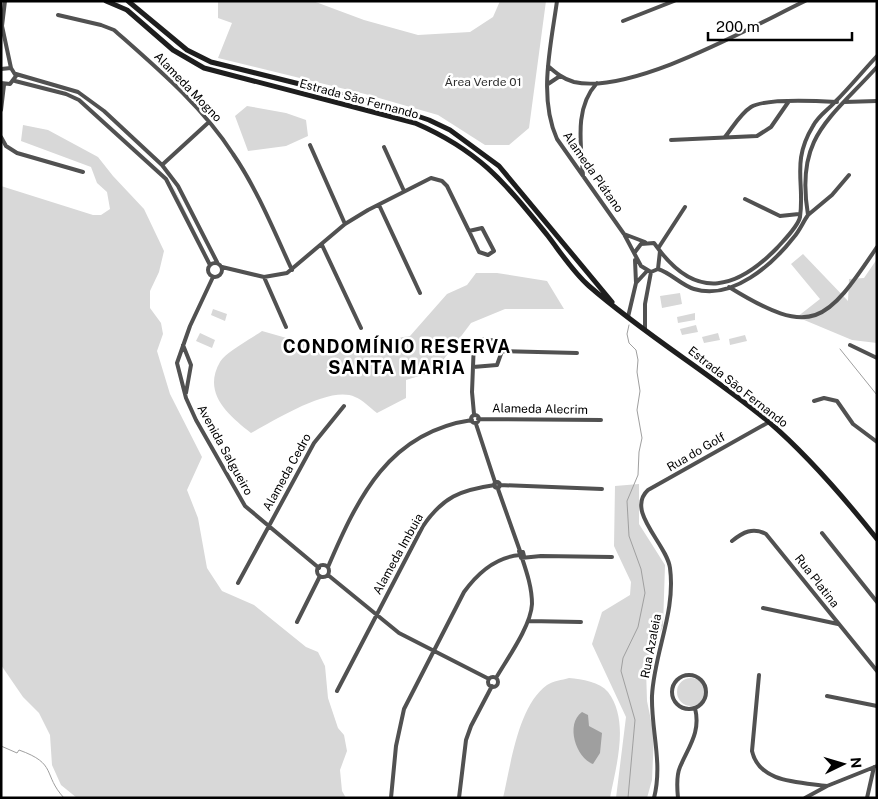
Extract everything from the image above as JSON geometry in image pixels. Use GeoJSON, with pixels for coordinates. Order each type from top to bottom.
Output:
{"type":"FeatureCollection","features":[{"type":"Feature","properties":{"kind":"main road","name":"Estrada São Fernando"},"geometry":{"type":"LineString","coordinates":[[106,1],[127,10],[173,50],[204,68],[392,116],[415,123],[451,141],[492,170],[508,186],[581,279],[769,422],[810,463],[877,538]]}},
{"type":"Feature","properties":{"kind":"main road","name":"Estrada São Fernando"},"geometry":{"type":"LineString","coordinates":[[128,1],[187,50],[211,62],[388,106],[450,130],[499,166],[617,308]]}},
{"type":"Feature","properties":{"kind":"street","name":"Alameda Plátano"},"geometry":{"type":"LineString","coordinates":[[557,1],[548,66],[550,125],[624,234],[635,254]]}},
{"type":"Feature","properties":{"kind":"street"},"geometry":{"type":"LineString","coordinates":[[657,7],[658,1]]}},
{"type":"Feature","properties":{"kind":"street"},"geometry":{"type":"LineString","coordinates":[[623,21],[674,1]]}},
{"type":"Feature","properties":{"kind":"street"},"geometry":{"type":"LineString","coordinates":[[548,66],[560,76],[585,83],[597,83],[662,68],[805,1]]}},
{"type":"Feature","properties":{"kind":"street"},"geometry":{"type":"LineString","coordinates":[[4,3],[3,42],[11,68],[16,74],[78,92],[104,111],[162,165],[178,186],[216,262],[222,267],[264,277],[280,275],[292,270],[345,224],[431,178],[442,181],[468,231],[479,252],[488,255],[493,253],[493,248],[484,230],[479,228],[468,231]]}},
{"type":"Feature","properties":{"kind":"street","name":"Alameda Mogno"},"geometry":{"type":"LineString","coordinates":[[58,15],[114,30],[186,97],[209,122],[247,175],[292,270]]}},
{"type":"Feature","properties":{"kind":"street"},"geometry":{"type":"LineString","coordinates":[[800,214],[799,161],[806,138],[813,124],[836,102],[877,56]]}},
{"type":"Feature","properties":{"kind":"street"},"geometry":{"type":"LineString","coordinates":[[807,216],[805,179],[810,149],[827,120],[877,66]]}},
{"type":"Feature","properties":{"kind":"street"},"geometry":{"type":"LineString","coordinates":[[1,69],[11,68]]}},
{"type":"Feature","properties":{"kind":"street"},"geometry":{"type":"LineString","coordinates":[[1,110],[3,84],[10,84],[15,80],[16,74]]}},
{"type":"Feature","properties":{"kind":"street"},"geometry":{"type":"LineString","coordinates":[[548,84],[560,76]]}},
{"type":"Feature","properties":{"kind":"street"},"geometry":{"type":"LineString","coordinates":[[15,80],[66,94],[79,100],[166,180]]}},
{"type":"Feature","properties":{"kind":"street"},"geometry":{"type":"LineString","coordinates":[[583,176],[581,120],[587,94],[585,83]]}},
{"type":"Feature","properties":{"kind":"street"},"geometry":{"type":"LineString","coordinates":[[587,94],[597,83]]}},
{"type":"Feature","properties":{"kind":"street"},"geometry":{"type":"LineString","coordinates":[[851,85],[856,89]]}},
{"type":"Feature","properties":{"kind":"street"},"geometry":{"type":"LineString","coordinates":[[671,140],[757,136],[770,127],[789,101]]}},
{"type":"Feature","properties":{"kind":"street"},"geometry":{"type":"LineString","coordinates":[[725,137],[744,112],[754,105],[789,101],[877,101]]}},
{"type":"Feature","properties":{"kind":"street"},"geometry":{"type":"LineString","coordinates":[[162,165],[209,122]]}},
{"type":"Feature","properties":{"kind":"street"},"geometry":{"type":"LineString","coordinates":[[1,137],[6,146],[17,152],[82,172]]}},
{"type":"Feature","properties":{"kind":"street"},"geometry":{"type":"LineString","coordinates":[[310,145],[345,224]]}},
{"type":"Feature","properties":{"kind":"street"},"geometry":{"type":"LineString","coordinates":[[384,147],[404,191]]}},
{"type":"Feature","properties":{"kind":"street"},"geometry":{"type":"LineString","coordinates":[[572,160],[581,156]]}},
{"type":"Feature","properties":{"kind":"street"},"geometry":{"type":"LineString","coordinates":[[146,160],[162,165]]}},
{"type":"Feature","properties":{"kind":"street"},"geometry":{"type":"LineString","coordinates":[[162,165],[166,180],[210,265],[208,272],[213,277]]}},
{"type":"Feature","properties":{"kind":"street"},"geometry":{"type":"LineString","coordinates":[[636,283],[648,271],[658,269],[695,290],[711,291],[730,288],[754,275],[771,262],[796,236],[807,216],[832,195],[850,175]]}},
{"type":"Feature","properties":{"kind":"street"},"geometry":{"type":"LineString","coordinates":[[745,199],[780,216],[800,214],[807,216]]}},
{"type":"Feature","properties":{"kind":"street"},"geometry":{"type":"LineString","coordinates":[[379,205],[420,294]]}},
{"type":"Feature","properties":{"kind":"street"},"geometry":{"type":"LineString","coordinates":[[658,269],[659,249],[685,207]]}},
{"type":"Feature","properties":{"kind":"street"},"geometry":{"type":"LineString","coordinates":[[624,234],[654,243],[678,270],[700,283],[712,284],[726,282],[751,270],[773,251],[800,214],[806,209]]}},
{"type":"Feature","properties":{"kind":"street"},"geometry":{"type":"LineString","coordinates":[[628,316],[636,283],[635,254],[638,247],[646,242]]}},
{"type":"Feature","properties":{"kind":"street"},"geometry":{"type":"LineString","coordinates":[[322,245],[361,328]]}},
{"type":"Feature","properties":{"kind":"street"},"geometry":{"type":"LineString","coordinates":[[726,282],[730,288],[771,311],[796,319],[810,317],[824,311],[838,301],[877,247]]}},
{"type":"Feature","properties":{"kind":"street"},"geometry":{"type":"LineString","coordinates":[[635,254],[648,271],[645,304],[646,329]]}},
{"type":"Feature","properties":{"kind":"street"},"geometry":{"type":"LineString","coordinates":[[210,265],[216,262]]}},
{"type":"Feature","properties":{"kind":"street"},"geometry":{"type":"LineString","coordinates":[[183,345],[213,277],[221,274],[222,267]]}},
{"type":"Feature","properties":{"kind":"street"},"geometry":{"type":"LineString","coordinates":[[264,277],[286,327]]}},
{"type":"Feature","properties":{"kind":"street"},"geometry":{"type":"LineString","coordinates":[[472,420],[474,414],[474,341],[478,339],[499,341]]}},
{"type":"Feature","properties":{"kind":"street","name":"Avenida Salgueiro"},"geometry":{"type":"LineString","coordinates":[[183,345],[177,364],[186,398],[237,494],[254,515],[319,568]]}},
{"type":"Feature","properties":{"kind":"street","name":"Avenida Salgueiro"},"geometry":{"type":"LineString","coordinates":[[183,345],[191,365],[188,374],[186,398]]}},
{"type":"Feature","properties":{"kind":"street"},"geometry":{"type":"LineString","coordinates":[[850,345],[877,358]]}},
{"type":"Feature","properties":{"kind":"street"},"geometry":{"type":"LineString","coordinates":[[473,367],[497,365],[502,351],[577,353]]}},
{"type":"Feature","properties":{"kind":"street"},"geometry":{"type":"LineString","coordinates":[[181,355],[188,355]]}},
{"type":"Feature","properties":{"kind":"street"},"geometry":{"type":"LineString","coordinates":[[180,375],[188,374]]}},
{"type":"Feature","properties":{"kind":"street"},"geometry":{"type":"LineString","coordinates":[[814,401],[824,398],[837,401],[853,424],[877,442]]}},
{"type":"Feature","properties":{"kind":"street","name":"Alameda Cedro"},"geometry":{"type":"LineString","coordinates":[[238,584],[314,442],[344,406]]}},
{"type":"Feature","properties":{"kind":"street"},"geometry":{"type":"LineString","coordinates":[[474,414],[478,415],[476,424]]}},
{"type":"Feature","properties":{"kind":"street","name":"Alameda Alecrim"},"geometry":{"type":"LineString","coordinates":[[478,419],[601,420]]}},
{"type":"Feature","properties":{"kind":"street"},"geometry":{"type":"LineString","coordinates":[[459,798],[466,740],[470,726],[492,686],[497,684],[496,678],[528,621],[532,607],[532,594],[522,555],[476,424],[472,420]]}},
{"type":"Feature","properties":{"kind":"street"},"geometry":{"type":"LineString","coordinates":[[328,575],[328,567],[364,492],[394,456],[416,438],[442,427],[472,420]]}},
{"type":"Feature","properties":{"kind":"street","name":"Rua do Golf"},"geometry":{"type":"LineString","coordinates":[[640,505],[641,498],[648,490],[769,422]]}},
{"type":"Feature","properties":{"kind":"street","name":"Alameda Imbuia"},"geometry":{"type":"LineString","coordinates":[[337,691],[422,526],[434,510],[458,493],[497,485],[602,489]]}},
{"type":"Feature","properties":{"kind":"street","name":"Rua Azaleia"},"geometry":{"type":"LineString","coordinates":[[640,505],[640,511],[668,559],[670,568],[666,631],[652,690],[658,757],[658,775],[654,798]]}},
{"type":"Feature","properties":{"kind":"street","name":"Rua Platina"},"geometry":{"type":"LineString","coordinates":[[732,541],[746,531],[760,531],[766,534],[877,671]]}},
{"type":"Feature","properties":{"kind":"street"},"geometry":{"type":"LineString","coordinates":[[822,534],[877,602]]}},
{"type":"Feature","properties":{"kind":"street"},"geometry":{"type":"LineString","coordinates":[[390,798],[396,746],[404,709],[464,592],[473,580],[500,561],[522,555],[612,557]]}},
{"type":"Feature","properties":{"kind":"street"},"geometry":{"type":"LineString","coordinates":[[297,622],[320,576],[319,568],[322,565],[328,567]]}},
{"type":"Feature","properties":{"kind":"street"},"geometry":{"type":"LineString","coordinates":[[320,576],[328,575],[399,633],[489,679],[496,678]]}},
{"type":"Feature","properties":{"kind":"street"},"geometry":{"type":"LineString","coordinates":[[763,608],[838,624]]}},
{"type":"Feature","properties":{"kind":"street"},"geometry":{"type":"LineString","coordinates":[[528,621],[581,622]]}},
{"type":"Feature","properties":{"kind":"street"},"geometry":{"type":"LineString","coordinates":[[686,675],[697,676],[705,684],[706,696],[704,701],[695,708],[690,709],[679,706],[673,696],[672,690],[676,680],[686,675]]}},
{"type":"Feature","properties":{"kind":"street"},"geometry":{"type":"LineString","coordinates":[[759,675],[752,751],[755,762],[769,775],[827,786]]}},
{"type":"Feature","properties":{"kind":"street"},"geometry":{"type":"LineString","coordinates":[[489,679],[488,684],[492,686]]}},
{"type":"Feature","properties":{"kind":"street"},"geometry":{"type":"LineString","coordinates":[[827,696],[877,706]]}},
{"type":"Feature","properties":{"kind":"street"},"geometry":{"type":"LineString","coordinates":[[678,798],[679,768],[692,745],[698,722],[695,708]]}},
{"type":"Feature","properties":{"kind":"street"},"geometry":{"type":"LineString","coordinates":[[805,798],[827,786],[876,766]]}},
{"type":"Feature","properties":{"kind":"street"},"geometry":{"type":"LineString","coordinates":[[867,798],[876,766]]}},
{"type":"Feature","properties":{"kind":"green space","name":"Área Verde 01"},"geometry":{"type":"Polygon","coordinates":[[[218,1],[313,1],[364,20],[418,35],[470,32],[493,17],[500,1],[546,1],[529,128],[509,145],[485,145],[438,115],[365,94],[218,58],[232,23],[218,18],[218,1]]]}},
{"type":"Feature","properties":{"kind":"green space"},"geometry":{"type":"Polygon","coordinates":[[[247,106],[286,113],[306,120],[308,136],[286,146],[248,151],[235,116],[247,106]]]}},
{"type":"Feature","properties":{"kind":"green space"},"geometry":{"type":"Polygon","coordinates":[[[23,125],[48,130],[98,157],[144,209],[164,251],[159,272],[150,291],[150,308],[161,323],[163,334],[157,351],[170,394],[202,457],[187,490],[198,518],[207,568],[222,591],[254,605],[306,647],[318,652],[325,666],[328,698],[338,728],[344,735],[347,751],[340,770],[342,791],[346,798],[77,798],[61,785],[52,765],[50,735],[39,713],[23,697],[1,665],[1,186],[93,215],[101,215],[110,209],[107,192],[97,183],[91,167],[21,141],[23,125]]]}},
{"type":"Feature","properties":{"kind":"green space"},"geometry":{"type":"Polygon","coordinates":[[[169,178],[206,253],[204,254],[169,178]]]}},
{"type":"Feature","properties":{"kind":"green space"},"geometry":{"type":"Polygon","coordinates":[[[803,254],[848,301],[849,279],[864,278],[877,259],[877,343],[852,340],[797,317],[820,299],[791,264],[803,254]]]}},
{"type":"Feature","properties":{"kind":"green space"},"geometry":{"type":"Polygon","coordinates":[[[476,273],[497,273],[547,281],[564,309],[505,309],[471,323],[435,371],[406,380],[406,398],[377,413],[355,397],[344,395],[331,396],[302,406],[251,433],[226,411],[220,402],[214,384],[215,373],[220,362],[233,350],[262,331],[325,349],[410,336],[447,294],[467,285],[476,273]]]}},
{"type":"Feature","properties":{"kind":"green space"},"geometry":{"type":"Polygon","coordinates":[[[680,293],[682,304],[662,308],[660,296],[680,293]]]}},
{"type":"Feature","properties":{"kind":"green space"},"geometry":{"type":"Polygon","coordinates":[[[213,309],[227,314],[225,321],[211,315],[213,309]]]}},
{"type":"Feature","properties":{"kind":"green space"},"geometry":{"type":"Polygon","coordinates":[[[695,313],[695,320],[678,323],[677,317],[695,313]]]}},
{"type":"Feature","properties":{"kind":"green space"},"geometry":{"type":"Polygon","coordinates":[[[696,325],[698,332],[682,335],[680,329],[696,325]]]}},
{"type":"Feature","properties":{"kind":"green space"},"geometry":{"type":"Polygon","coordinates":[[[200,333],[215,340],[212,348],[196,341],[200,333]]]}},
{"type":"Feature","properties":{"kind":"green space"},"geometry":{"type":"Polygon","coordinates":[[[718,333],[720,340],[704,343],[702,337],[718,333]]]}},
{"type":"Feature","properties":{"kind":"green space"},"geometry":{"type":"Polygon","coordinates":[[[745,335],[747,341],[730,345],[729,339],[745,335]]]}},
{"type":"Feature","properties":{"kind":"green space"},"geometry":{"type":"Polygon","coordinates":[[[639,484],[639,524],[665,565],[663,626],[646,668],[647,701],[654,735],[652,780],[647,798],[616,798],[626,717],[592,644],[602,612],[630,595],[631,582],[614,546],[615,486],[639,484]]]}},
{"type":"Feature","properties":{"kind":"green space"},"geometry":{"type":"Polygon","coordinates":[[[569,678],[596,683],[608,692],[615,704],[620,730],[620,744],[610,798],[503,798],[517,737],[529,707],[537,694],[547,685],[569,678]]]}},
{"type":"Feature","properties":{"kind":"green space"},"geometry":{"type":"Polygon","coordinates":[[[691,678],[701,682],[705,692],[701,702],[691,706],[681,702],[677,692],[681,682],[691,678]]]}},
{"type":"Feature","properties":{"kind":"shaded area"},"geometry":{"type":"Polygon","coordinates":[[[582,712],[588,715],[589,726],[602,733],[600,753],[593,764],[582,755],[575,740],[574,724],[582,712]]]}},
{"type":"Feature","properties":{"kind":"waterway"},"geometry":{"type":"LineString","coordinates":[[628,798],[635,720],[621,671],[623,658],[638,627],[645,593],[641,569],[629,536],[627,501],[638,475],[642,438],[637,410],[640,391],[637,372],[638,360],[636,350],[629,343],[627,334],[629,325]]}},
{"type":"Feature","properties":{"kind":"waterway"},"geometry":{"type":"LineString","coordinates":[[840,349],[877,395]]}},
{"type":"Feature","properties":{"kind":"waterway"},"geometry":{"type":"LineString","coordinates":[[1,746],[17,753],[19,750],[39,760],[45,765],[57,790],[64,798]]}},
{"type":"Feature","properties":{"kind":"district","name":"CONDOMÍNIO RESERVA SANTA MARIA"},"geometry":{"type":"Point","coordinates":[397,357]}}]}
